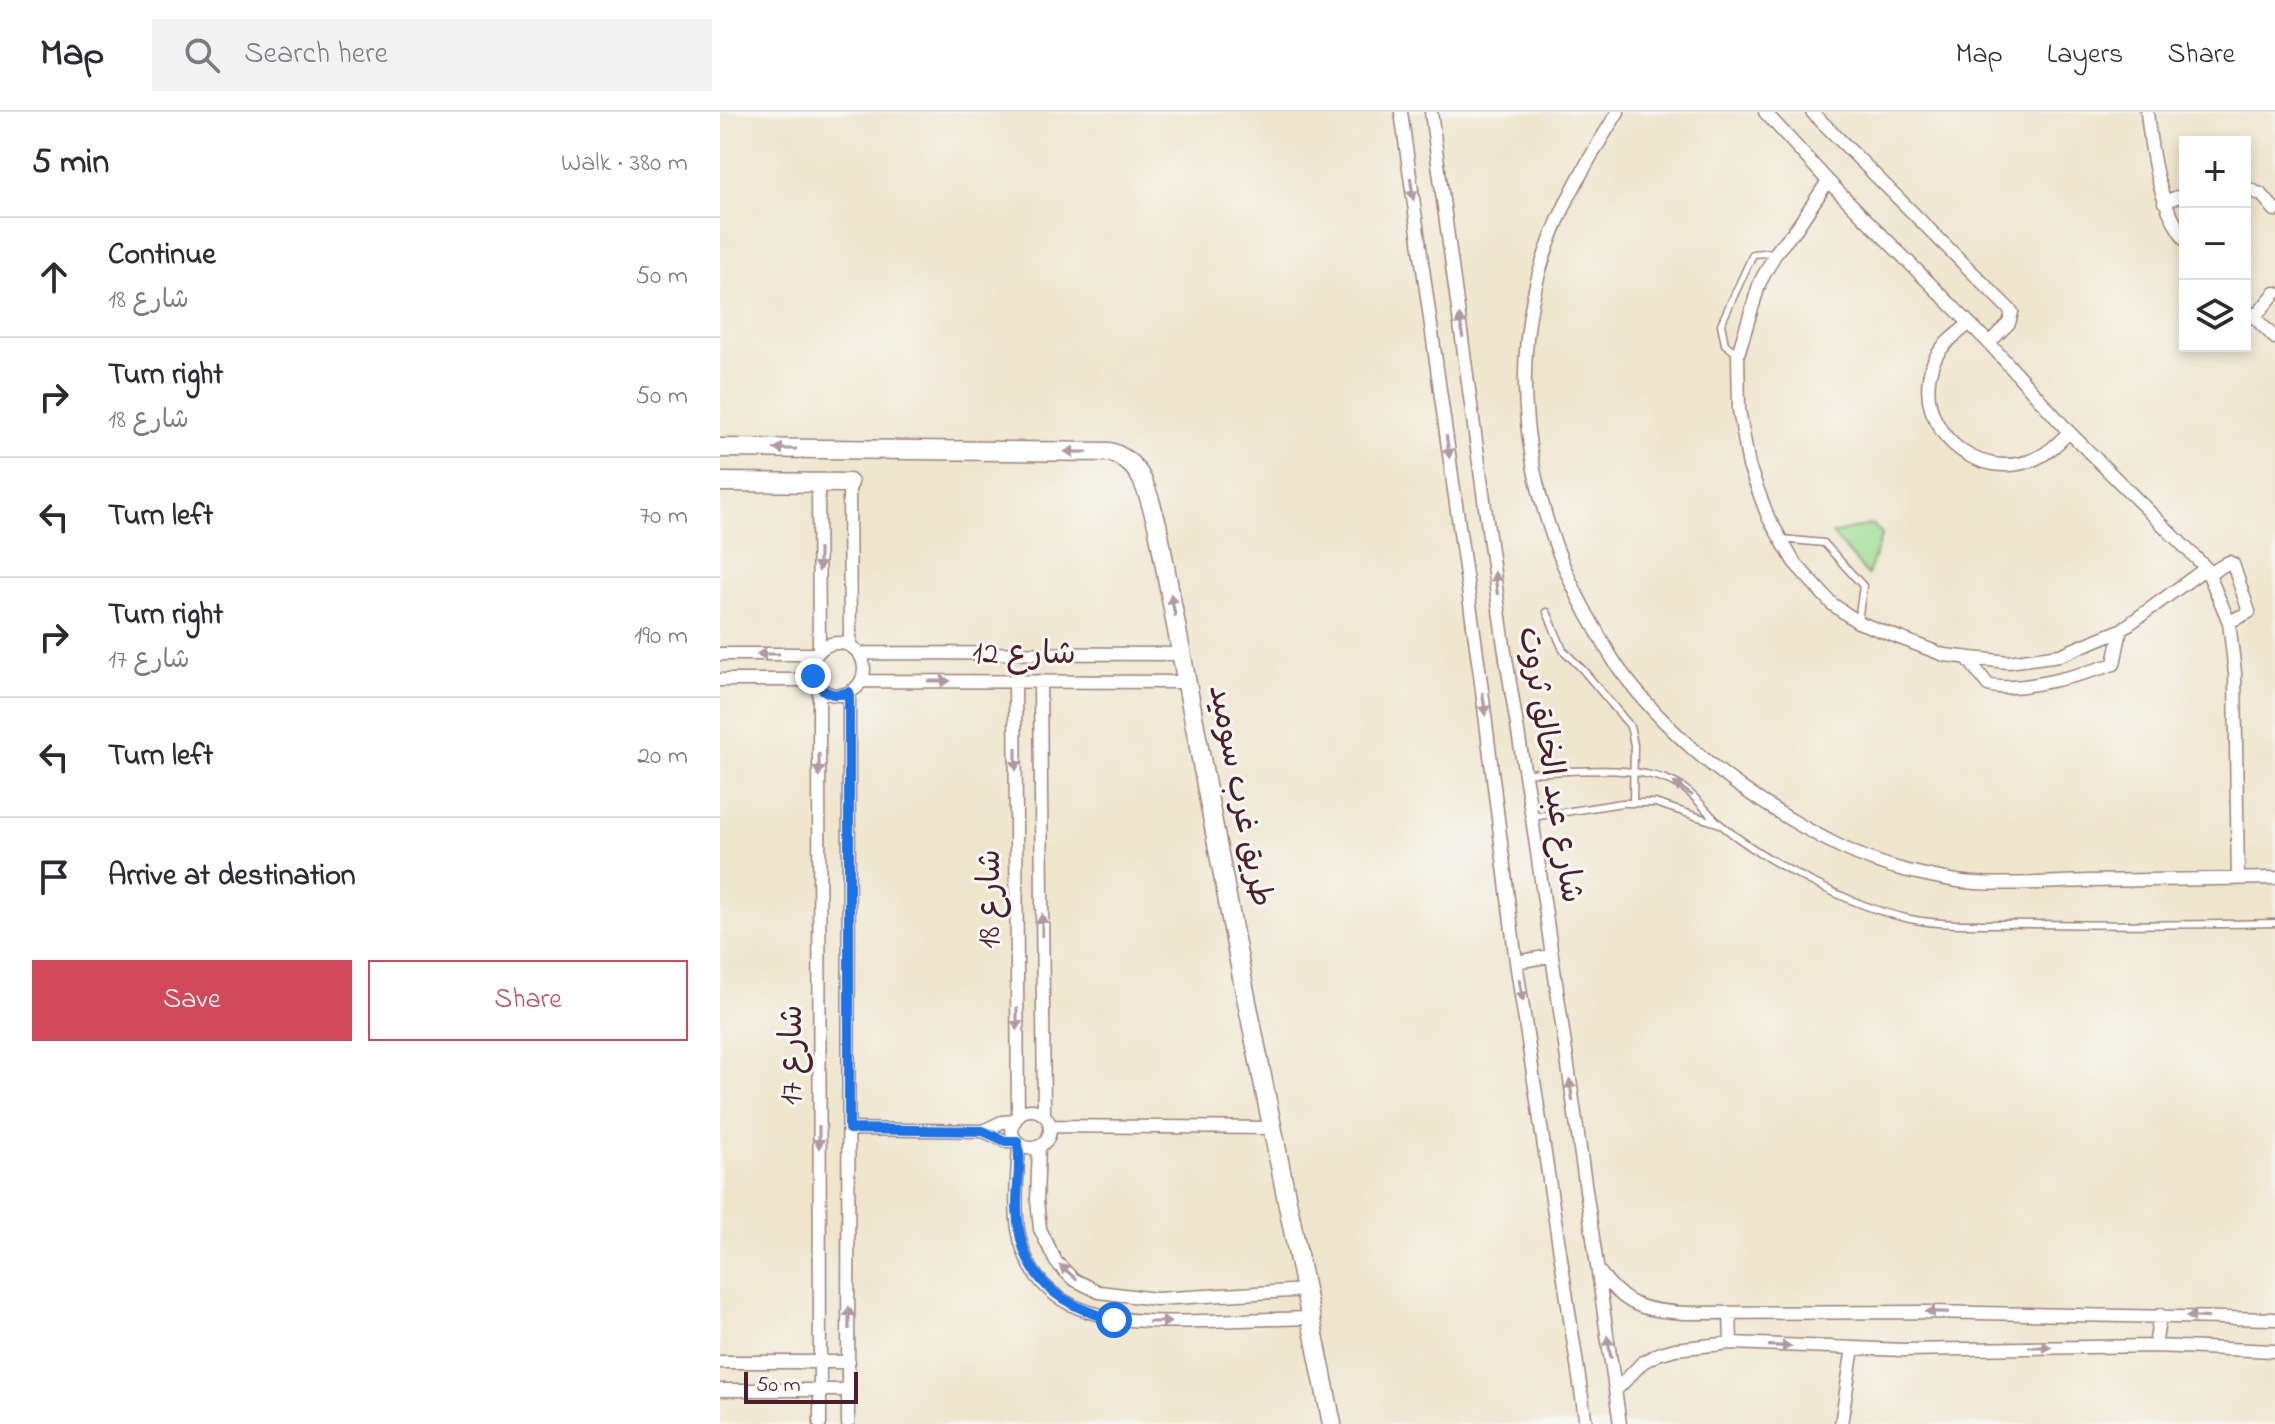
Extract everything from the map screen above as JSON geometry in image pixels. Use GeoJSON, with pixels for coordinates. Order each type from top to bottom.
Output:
{"type":"FeatureCollection","features":[{"type":"Feature","properties":{"kind":"street","name":"شارع عبد الخالق ثروت"},"geometry":{"type":"LineString","coordinates":[[1401,112],[1480,675],[1516,962],[1586,1424]]}},
{"type":"Feature","properties":{"kind":"street","name":"شارع عبد الخالق ثروت"},"geometry":{"type":"LineString","coordinates":[[1431,112],[1504,646],[1620,1424]]}},
{"type":"Feature","properties":{"kind":"street"},"geometry":{"type":"LineString","coordinates":[[1618,112],[1564,204],[1550,241],[1533,298],[1525,363],[1527,417],[1537,489],[1576,596],[1619,670],[1679,735],[1744,791],[1831,844],[1902,869],[1973,883],[2275,878]]}},
{"type":"Feature","properties":{"kind":"street"},"geometry":{"type":"LineString","coordinates":[[1765,112],[1828,181],[1989,343],[2069,432],[2207,571],[2229,622],[2235,673],[2238,879]]}},
{"type":"Feature","properties":{"kind":"street"},"geometry":{"type":"LineString","coordinates":[[1812,112],[2012,312],[2009,323],[1989,343]]}},
{"type":"Feature","properties":{"kind":"street"},"geometry":{"type":"LineString","coordinates":[[2147,112],[2151,156],[2164,202],[2179,229]]}},
{"type":"Feature","properties":{"kind":"street"},"geometry":{"type":"LineString","coordinates":[[1828,181],[1796,229],[1777,251],[1760,282],[1738,354],[1739,410],[1749,466],[1768,517],[1794,562],[1832,604],[1858,622],[1944,655],[2008,662],[2060,655],[2121,630],[2207,571],[2229,562],[2233,564],[2249,612],[2229,622]]}},
{"type":"Feature","properties":{"kind":"street"},"geometry":{"type":"LineString","coordinates":[[2251,190],[2262,195],[2275,210]]}},
{"type":"Feature","properties":{"kind":"street"},"geometry":{"type":"LineString","coordinates":[[2164,202],[2179,196]]}},
{"type":"Feature","properties":{"kind":"street"},"geometry":{"type":"LineString","coordinates":[[2251,312],[2275,293]]}},
{"type":"Feature","properties":{"kind":"street"},"geometry":{"type":"LineString","coordinates":[[2251,314],[2275,338]]}},
{"type":"Feature","properties":{"kind":"street"},"geometry":{"type":"LineString","coordinates":[[1969,324],[1947,341],[1932,364],[1928,391],[1933,418],[1948,442],[1970,458],[1997,465],[2018,464],[2048,453],[2069,432]]}},
{"type":"Feature","properties":{"kind":"street","name":"طريق غرب سوميد"},"geometry":{"type":"LineString","coordinates":[[720,448],[1110,452],[1133,463],[1142,479],[1157,524],[1332,1424]]}},
{"type":"Feature","properties":{"kind":"street"},"geometry":{"type":"LineString","coordinates":[[720,482],[849,483],[854,650],[863,663],[861,681],[849,692],[830,694],[817,684],[720,680]]}},
{"type":"Feature","properties":{"kind":"street"},"geometry":{"type":"LineString","coordinates":[[817,684],[812,667],[818,652],[818,482]]}},
{"type":"Feature","properties":{"kind":"street"},"geometry":{"type":"LineString","coordinates":[[1968,659],[1988,685],[2011,687],[2090,672],[2114,664],[2121,630]]}},
{"type":"Feature","properties":{"kind":"street"},"geometry":{"type":"LineString","coordinates":[[720,654],[818,652],[831,644],[854,650]]}},
{"type":"Feature","properties":{"kind":"street","name":"شارع 12"},"geometry":{"type":"LineString","coordinates":[[854,650],[1182,654]]}},
{"type":"Feature","properties":{"kind":"street","name":"شارع 12"},"geometry":{"type":"LineString","coordinates":[[861,681],[1187,682]]}},
{"type":"Feature","properties":{"kind":"street","name":"شارع 18"},"geometry":{"type":"LineString","coordinates":[[1015,681],[1016,1119]]}},
{"type":"Feature","properties":{"kind":"street","name":"شارع 18"},"geometry":{"type":"LineString","coordinates":[[1040,681],[1047,1120]]}},
{"type":"Feature","properties":{"kind":"street","name":"شارع 17"},"geometry":{"type":"LineString","coordinates":[[817,684],[820,1424]]}},
{"type":"Feature","properties":{"kind":"street","name":"شارع 17"},"geometry":{"type":"LineString","coordinates":[[848,1424],[849,692]]}},
{"type":"Feature","properties":{"kind":"street"},"geometry":{"type":"LineString","coordinates":[[1516,962],[1551,956]]}},
{"type":"Feature","properties":{"kind":"street"},"geometry":{"type":"LineString","coordinates":[[983,1131],[1016,1119],[1028,1111],[1047,1120],[1273,1128]]}},
{"type":"Feature","properties":{"kind":"street"},"geometry":{"type":"LineString","coordinates":[[1016,1119],[1013,1131],[1018,1142],[1018,1230],[1027,1257],[1039,1277],[1058,1296],[1082,1311],[1114,1320],[1156,1322],[1311,1318]]}},
{"type":"Feature","properties":{"kind":"street"},"geometry":{"type":"LineString","coordinates":[[849,1129],[983,1131],[1029,1148],[1047,1140],[1047,1120]]}},
{"type":"Feature","properties":{"kind":"street"},"geometry":{"type":"LineString","coordinates":[[1039,1146],[1037,1200],[1040,1229],[1056,1262],[1073,1279],[1099,1292],[1156,1299],[1307,1290]]}},
{"type":"Feature","properties":{"kind":"street"},"geometry":{"type":"LineString","coordinates":[[1597,1269],[1614,1291],[1628,1302],[1650,1311],[1730,1314],[1927,1312],[2275,1319]]}},
{"type":"Feature","properties":{"kind":"street"},"geometry":{"type":"LineString","coordinates":[[1730,1314],[1731,1343]]}},
{"type":"Feature","properties":{"kind":"street"},"geometry":{"type":"LineString","coordinates":[[2155,1346],[2160,1315]]}},
{"type":"Feature","properties":{"kind":"street"},"geometry":{"type":"LineString","coordinates":[[1616,1390],[1643,1362],[1658,1354],[1731,1343],[1903,1350],[2155,1346],[2275,1351]]}},
{"type":"Feature","properties":{"kind":"street"},"geometry":{"type":"LineString","coordinates":[[1841,1424],[1853,1348]]}},
{"type":"Feature","properties":{"kind":"street"},"geometry":{"type":"LineString","coordinates":[[720,1362],[849,1362]]}},
{"type":"Feature","properties":{"kind":"street"},"geometry":{"type":"LineString","coordinates":[[720,1390],[849,1390]]}},
{"type":"Feature","properties":{"kind":"lane"},"geometry":{"type":"LineString","coordinates":[[1738,354],[1725,344],[1721,324],[1753,254],[1777,251]]}},
{"type":"Feature","properties":{"kind":"lane"},"geometry":{"type":"LineString","coordinates":[[1781,539],[1824,543],[1863,586],[1858,622]]}},
{"type":"Feature","properties":{"kind":"lane"},"geometry":{"type":"LineString","coordinates":[[1547,612],[1563,650],[1630,726],[1634,745],[1633,803]]}},
{"type":"Feature","properties":{"kind":"lane"},"geometry":{"type":"LineString","coordinates":[[1525,773],[1634,774],[1672,781],[1695,797],[1720,824],[1778,864],[1852,899],[1910,919],[1956,924],[2156,926],[2275,923]]}},
{"type":"Feature","properties":{"kind":"lane"},"geometry":{"type":"LineString","coordinates":[[1532,818],[1633,803],[1655,803],[1720,824]]}},
{"type":"Feature","properties":{"kind":"green space"},"geometry":{"type":"Polygon","coordinates":[[[1872,524],[1882,534],[1868,575],[1832,534],[1872,524]]]}},
{"type":"Feature","properties":{"kind":"route"},"geometry":{"type":"LineString","coordinates":[[813,676],[819,687],[830,694],[849,692],[849,1129],[983,1131],[1005,1141],[1017,1141],[1018,1230],[1027,1257],[1039,1277],[1058,1296],[1082,1311],[1114,1320]]}}]}
